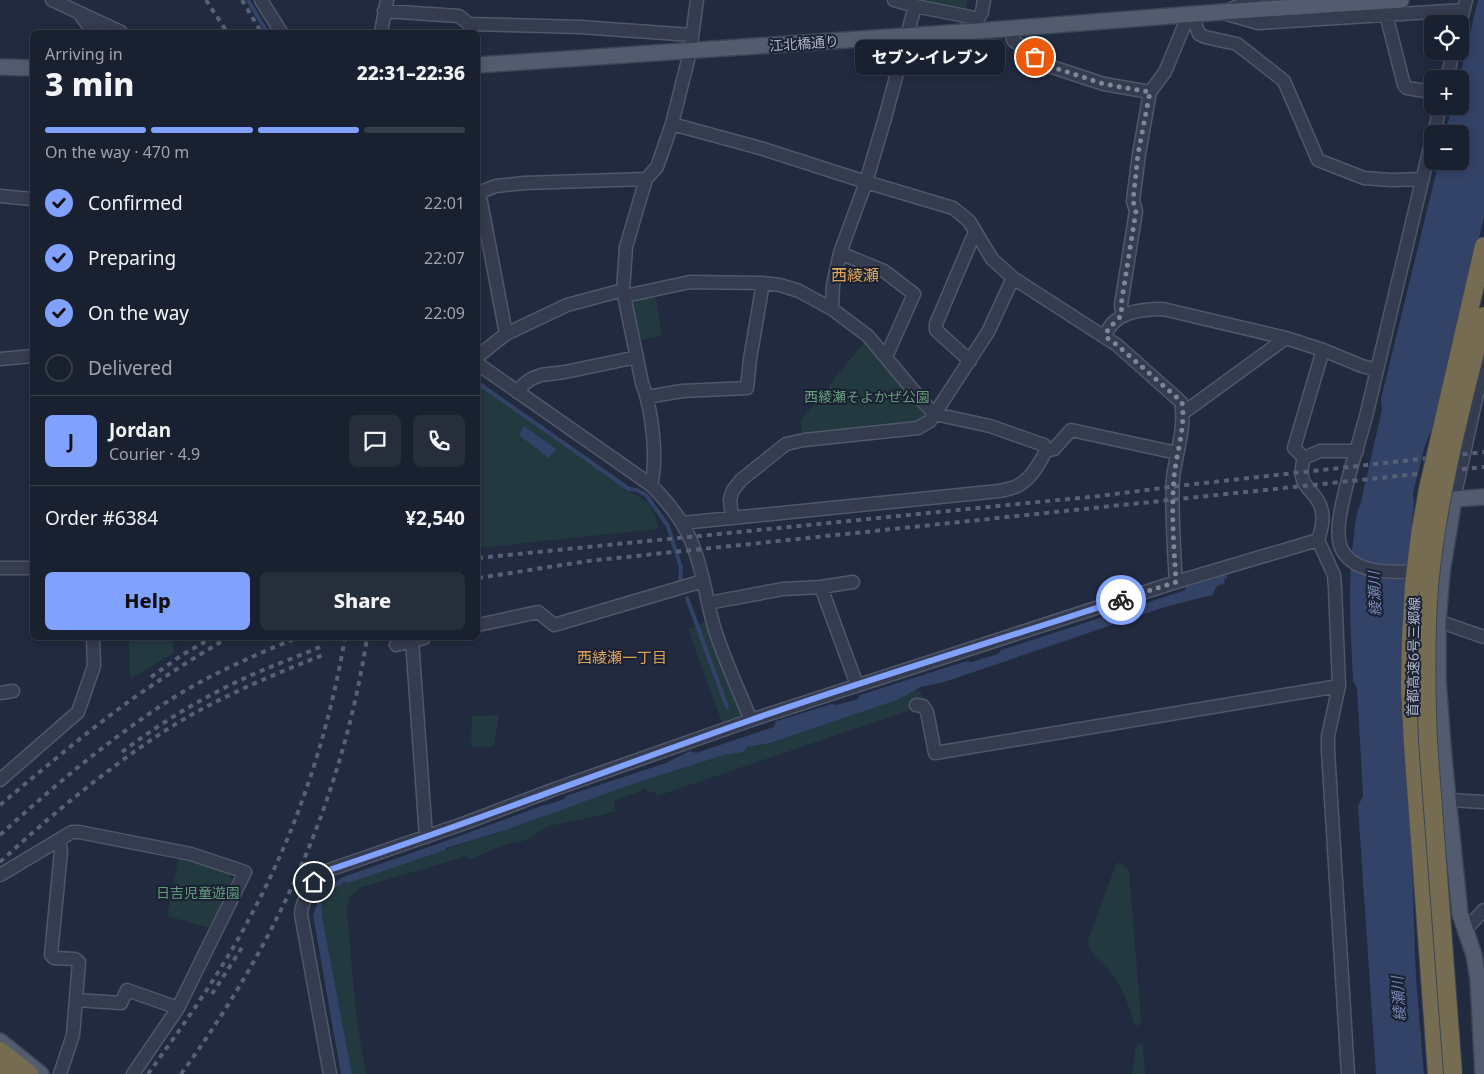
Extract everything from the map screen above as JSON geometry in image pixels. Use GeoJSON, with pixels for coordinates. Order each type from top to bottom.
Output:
{"type":"FeatureCollection","features":[{"type":"Feature","properties":{"kind":"highway","name":"首都高速6号三郷線"},"geometry":{"type":"LineString","coordinates":[[1437,1074],[1412,734],[1410,688],[1412,608],[1420,535],[1428,489],[1484,246]]}},
{"type":"Feature","properties":{"kind":"highway","name":"首都高速6号三郷線"},"geometry":{"type":"LineString","coordinates":[[1453,1074],[1428,742],[1426,636],[1429,586],[1435,537],[1444,489],[1484,316]]}},
{"type":"Feature","properties":{"kind":"highway"},"geometry":{"type":"LineString","coordinates":[[0,1051],[29,1074]]}},
{"type":"Feature","properties":{"kind":"highway"},"geometry":{"type":"LineString","coordinates":[[0,1069],[6,1074]]}},
{"type":"Feature","properties":{"kind":"main road","name":"江北橋通り"},"geometry":{"type":"LineString","coordinates":[[480,65],[908,36],[978,26],[1011,29],[1196,14],[1221,6],[1283,8],[1401,0]]}},
{"type":"Feature","properties":{"kind":"main road"},"geometry":{"type":"LineString","coordinates":[[0,67],[30,68]]}},
{"type":"Feature","properties":{"kind":"main road"},"geometry":{"type":"LineString","coordinates":[[1483,1074],[1481,978],[1460,914],[1444,759],[1437,651],[1442,572],[1454,500],[1484,497]]}},
{"type":"Feature","properties":{"kind":"main road"},"geometry":{"type":"LineString","coordinates":[[0,1041],[41,1074]]}},
{"type":"Feature","properties":{"kind":"main road"},"geometry":{"type":"LineString","coordinates":[[0,1061],[16,1074]]}},
{"type":"Feature","properties":{"kind":"street"},"geometry":{"type":"LineString","coordinates":[[52,0],[117,30]]}},
{"type":"Feature","properties":{"kind":"street"},"geometry":{"type":"LineString","coordinates":[[261,0],[280,30]]}},
{"type":"Feature","properties":{"kind":"street"},"geometry":{"type":"LineString","coordinates":[[651,485],[654,468],[651,418],[624,293],[626,247],[646,178],[656,166],[672,124],[690,52],[697,0]]}},
{"type":"Feature","properties":{"kind":"street"},"geometry":{"type":"LineString","coordinates":[[894,0],[970,17],[978,26]]}},
{"type":"Feature","properties":{"kind":"street"},"geometry":{"type":"LineString","coordinates":[[978,26],[984,0]]}},
{"type":"Feature","properties":{"kind":"street"},"geometry":{"type":"LineString","coordinates":[[1221,6],[1254,0]]}},
{"type":"Feature","properties":{"kind":"street"},"geometry":{"type":"LineString","coordinates":[[1444,11],[1449,9],[1453,0]]}},
{"type":"Feature","properties":{"kind":"street"},"geometry":{"type":"LineString","coordinates":[[1221,6],[1258,23],[1444,11],[1464,5]]}},
{"type":"Feature","properties":{"kind":"street"},"geometry":{"type":"LineString","coordinates":[[381,30],[386,6],[459,16],[470,24],[580,27],[692,35]]}},
{"type":"Feature","properties":{"kind":"street"},"geometry":{"type":"LineString","coordinates":[[832,308],[833,285],[840,253],[866,182],[886,118],[916,6]]}},
{"type":"Feature","properties":{"kind":"street"},"geometry":{"type":"LineString","coordinates":[[78,12],[92,30]]}},
{"type":"Feature","properties":{"kind":"street"},"geometry":{"type":"LineString","coordinates":[[1196,14],[1196,26],[1199,34],[1237,44],[1284,81],[1318,160],[1364,178],[1391,180],[1423,179]]}},
{"type":"Feature","properties":{"kind":"street"},"geometry":{"type":"LineString","coordinates":[[1386,14],[1404,85],[1407,88],[1424,91]]}},
{"type":"Feature","properties":{"kind":"street"},"geometry":{"type":"LineString","coordinates":[[1122,315],[1121,305],[1136,211],[1133,201],[1138,154],[1150,92],[1165,72],[1184,26]]}},
{"type":"Feature","properties":{"kind":"street"},"geometry":{"type":"LineString","coordinates":[[1011,29],[1013,40],[1046,65],[1104,84],[1150,92]]}},
{"type":"Feature","properties":{"kind":"street"},"geometry":{"type":"LineString","coordinates":[[672,124],[760,148],[953,208],[970,221],[992,260],[1012,278],[1117,345],[1182,402],[1183,413],[1174,478],[1173,519],[1176,582]]}},
{"type":"Feature","properties":{"kind":"street"},"geometry":{"type":"LineString","coordinates":[[1421,572],[1367,569],[1355,564],[1344,554],[1338,539],[1343,500],[1378,370],[1425,170]]}},
{"type":"Feature","properties":{"kind":"street"},"geometry":{"type":"LineString","coordinates":[[480,191],[496,186],[524,183],[646,178]]}},
{"type":"Feature","properties":{"kind":"street"},"geometry":{"type":"LineString","coordinates":[[0,196],[30,199]]}},
{"type":"Feature","properties":{"kind":"street"},"geometry":{"type":"LineString","coordinates":[[480,202],[506,334]]}},
{"type":"Feature","properties":{"kind":"street"},"geometry":{"type":"LineString","coordinates":[[970,361],[936,330],[936,324],[975,232]]}},
{"type":"Feature","properties":{"kind":"street"},"geometry":{"type":"LineString","coordinates":[[840,253],[884,271],[914,294],[886,357]]}},
{"type":"Feature","properties":{"kind":"street"},"geometry":{"type":"LineString","coordinates":[[732,518],[730,499],[733,490],[742,480],[786,444],[804,440],[918,428],[930,421],[988,332],[1012,278]]}},
{"type":"Feature","properties":{"kind":"street"},"geometry":{"type":"LineString","coordinates":[[480,354],[506,334],[567,305],[690,282],[780,285],[799,291],[832,308],[868,336],[935,414],[990,426],[1044,445],[1046,451],[1040,464],[1029,477],[1016,487],[999,491],[682,523]]}},
{"type":"Feature","properties":{"kind":"street"},"geometry":{"type":"LineString","coordinates":[[647,397],[682,391],[747,388],[750,359],[764,283]]}},
{"type":"Feature","properties":{"kind":"street"},"geometry":{"type":"LineString","coordinates":[[1106,337],[1108,329],[1122,315],[1145,309],[1162,309],[1286,338],[1378,370]]}},
{"type":"Feature","properties":{"kind":"street"},"geometry":{"type":"LineString","coordinates":[[1183,413],[1286,338]]}},
{"type":"Feature","properties":{"kind":"street"},"geometry":{"type":"LineString","coordinates":[[1304,458],[1294,448],[1323,350]]}},
{"type":"Feature","properties":{"kind":"street"},"geometry":{"type":"LineString","coordinates":[[0,359],[30,356]]}},
{"type":"Feature","properties":{"kind":"street"},"geometry":{"type":"LineString","coordinates":[[516,392],[531,379],[541,375],[637,357]]}},
{"type":"Feature","properties":{"kind":"street"},"geometry":{"type":"LineString","coordinates":[[1454,500],[1484,362]]}},
{"type":"Feature","properties":{"kind":"street"},"geometry":{"type":"LineString","coordinates":[[480,365],[651,485],[668,502],[692,542],[722,649],[751,720]]}},
{"type":"Feature","properties":{"kind":"street"},"geometry":{"type":"LineString","coordinates":[[1477,394],[1460,391],[1456,398],[1421,572],[1416,664],[1421,761],[1425,775],[1429,783],[1449,800],[1484,802]]}},
{"type":"Feature","properties":{"kind":"street"},"geometry":{"type":"LineString","coordinates":[[1046,451],[1054,449],[1070,430],[1177,453]]}},
{"type":"Feature","properties":{"kind":"street"},"geometry":{"type":"LineString","coordinates":[[1304,458],[1320,451],[1357,451]]}},
{"type":"Feature","properties":{"kind":"street"},"geometry":{"type":"LineString","coordinates":[[1304,458],[1301,469],[1302,479],[1317,500],[1322,512],[1323,526],[1318,540],[1334,575],[1338,686],[1328,736],[1328,751],[1348,1074]]}},
{"type":"Feature","properties":{"kind":"street"},"geometry":{"type":"LineString","coordinates":[[330,1074],[301,914],[301,908],[314,882],[326,871],[751,720],[1176,582],[1318,540]]}},
{"type":"Feature","properties":{"kind":"street"},"geometry":{"type":"LineString","coordinates":[[0,568],[30,568]]}},
{"type":"Feature","properties":{"kind":"street"},"geometry":{"type":"LineString","coordinates":[[480,625],[538,612],[554,625],[703,582]]}},
{"type":"Feature","properties":{"kind":"street"},"geometry":{"type":"LineString","coordinates":[[708,603],[783,590],[853,582]]}},
{"type":"Feature","properties":{"kind":"street"},"geometry":{"type":"LineString","coordinates":[[821,587],[857,685]]}},
{"type":"Feature","properties":{"kind":"street"},"geometry":{"type":"LineString","coordinates":[[1438,621],[1484,637]]}},
{"type":"Feature","properties":{"kind":"street"},"geometry":{"type":"LineString","coordinates":[[0,780],[78,712],[94,666],[93,640]]}},
{"type":"Feature","properties":{"kind":"street"},"geometry":{"type":"LineString","coordinates":[[396,645],[414,640]]}},
{"type":"Feature","properties":{"kind":"street"},"geometry":{"type":"LineString","coordinates":[[418,640],[426,837]]}},
{"type":"Feature","properties":{"kind":"street"},"geometry":{"type":"LineString","coordinates":[[916,705],[920,704],[926,708],[935,753],[1338,686]]}},
{"type":"Feature","properties":{"kind":"street"},"geometry":{"type":"LineString","coordinates":[[0,693],[13,691]]}},
{"type":"Feature","properties":{"kind":"street"},"geometry":{"type":"LineString","coordinates":[[0,875],[72,832],[191,854],[245,872],[178,1008],[133,1074]]}},
{"type":"Feature","properties":{"kind":"street"},"geometry":{"type":"LineString","coordinates":[[60,840],[61,852],[51,955],[54,958],[75,959],[79,962],[72,1035],[60,1074]]}},
{"type":"Feature","properties":{"kind":"street"},"geometry":{"type":"LineString","coordinates":[[1466,930],[1484,910]]}},
{"type":"Feature","properties":{"kind":"street"},"geometry":{"type":"LineString","coordinates":[[76,1000],[121,1003],[127,990],[178,1008]]}},
{"type":"Feature","properties":{"kind":"green space"},"geometry":{"type":"Polygon","coordinates":[[[929,0],[967,0],[967,12],[929,3],[929,0]]]}},
{"type":"Feature","properties":{"kind":"green space"},"geometry":{"type":"Polygon","coordinates":[[[655,294],[662,336],[641,340],[633,299],[655,294]]]}},
{"type":"Feature","properties":{"kind":"green space","name":"西綾瀬そよかぜ公園"},"geometry":{"type":"Polygon","coordinates":[[[867,339],[931,416],[917,426],[803,437],[800,421],[867,339]]]}},
{"type":"Feature","properties":{"kind":"green space"},"geometry":{"type":"Polygon","coordinates":[[[480,384],[646,501],[652,509],[658,529],[480,548],[480,384]]]}},
{"type":"Feature","properties":{"kind":"green space"},"geometry":{"type":"Polygon","coordinates":[[[708,621],[744,717],[722,723],[688,629],[708,621]]]}},
{"type":"Feature","properties":{"kind":"green space"},"geometry":{"type":"Polygon","coordinates":[[[129,640],[172,640],[174,653],[130,679],[129,640]]]}},
{"type":"Feature","properties":{"kind":"green space"},"geometry":{"type":"Polygon","coordinates":[[[914,690],[919,691],[923,697],[922,703],[917,708],[657,796],[655,792],[649,792],[643,788],[641,791],[614,800],[615,811],[549,826],[531,838],[507,844],[468,860],[467,856],[359,888],[350,897],[347,910],[358,1028],[366,1074],[352,1074],[322,916],[326,894],[345,882],[503,831],[633,784],[724,755],[744,752],[747,747],[770,743],[897,700],[914,690]]]}},
{"type":"Feature","properties":{"kind":"green space"},"geometry":{"type":"Polygon","coordinates":[[[499,715],[494,746],[471,747],[472,716],[499,715]]]}},
{"type":"Feature","properties":{"kind":"green space","name":"日吉児童遊園"},"geometry":{"type":"Polygon","coordinates":[[[179,857],[229,874],[232,881],[209,928],[167,916],[179,857]]]}},
{"type":"Feature","properties":{"kind":"green space"},"geometry":{"type":"Polygon","coordinates":[[[1120,862],[1129,870],[1141,1020],[1137,1026],[1134,1024],[1128,1004],[1119,986],[1112,974],[1091,950],[1088,940],[1116,864],[1120,862]]]}},
{"type":"Feature","properties":{"kind":"green space"},"geometry":{"type":"Polygon","coordinates":[[[1138,1044],[1141,1044],[1143,1047],[1145,1074],[1132,1074],[1135,1050],[1138,1044]]]}},
{"type":"Feature","properties":{"kind":"water","name":"綾瀬川"},"geometry":{"type":"Polygon","coordinates":[[[1478,0],[1484,0],[1484,217],[1436,419],[1425,445],[1413,493],[1414,503],[1408,561],[1405,657],[1416,978],[1424,1074],[1376,1074],[1358,806],[1363,796],[1357,688],[1353,681],[1351,645],[1350,590],[1352,553],[1355,523],[1382,409],[1381,399],[1437,170],[1469,170],[1469,125],[1447,125],[1450,115],[1469,115],[1469,70],[1461,70],[1464,60],[1469,60],[1469,37],[1478,0]]]}},
{"type":"Feature","properties":{"kind":"water"},"geometry":{"type":"Polygon","coordinates":[[[524,426],[556,449],[549,458],[519,435],[524,426]]]}},
{"type":"Feature","properties":{"kind":"water"},"geometry":{"type":"Polygon","coordinates":[[[1227,575],[1227,578],[1224,579],[1225,583],[1217,586],[1212,596],[1162,608],[944,682],[921,687],[897,700],[770,743],[747,747],[744,752],[724,755],[633,784],[503,831],[446,848],[445,850],[348,883],[345,882],[326,894],[322,908],[352,1074],[341,1074],[313,915],[322,890],[343,877],[564,799],[566,796],[666,763],[690,751],[696,753],[774,727],[776,721],[832,704],[837,705],[858,699],[860,695],[967,661],[971,662],[998,654],[1001,650],[1186,590],[1185,587],[1227,575]]]}},
{"type":"Feature","properties":{"kind":"waterway"},"geometry":{"type":"LineString","coordinates":[[248,0],[266,30]]}},
{"type":"Feature","properties":{"kind":"waterway"},"geometry":{"type":"LineString","coordinates":[[480,384],[629,489],[637,490],[646,495],[668,526],[681,568],[680,582]]}},
{"type":"Feature","properties":{"kind":"waterway"},"geometry":{"type":"LineString","coordinates":[[687,598],[727,707]]}},
{"type":"Feature","properties":{"kind":"railway"},"geometry":{"type":"LineString","coordinates":[[206,0],[226,30]]}},
{"type":"Feature","properties":{"kind":"railway"},"geometry":{"type":"LineString","coordinates":[[242,0],[260,30]]}},
{"type":"Feature","properties":{"kind":"railway"},"geometry":{"type":"LineString","coordinates":[[480,558],[1099,496],[1484,452]]}},
{"type":"Feature","properties":{"kind":"railway"},"geometry":{"type":"LineString","coordinates":[[480,578],[588,561],[1484,467]]}},
{"type":"Feature","properties":{"kind":"railway"},"geometry":{"type":"LineString","coordinates":[[151,677],[182,655],[208,640]]}},
{"type":"Feature","properties":{"kind":"railway"},"geometry":{"type":"LineString","coordinates":[[0,805],[79,739],[128,702],[224,640]]}},
{"type":"Feature","properties":{"kind":"railway"},"geometry":{"type":"LineString","coordinates":[[0,835],[85,761],[153,711],[205,680],[291,640]]}},
{"type":"Feature","properties":{"kind":"railway"},"geometry":{"type":"LineString","coordinates":[[148,1074],[214,979],[249,919],[282,852],[309,782],[320,747],[330,711],[345,640]]}},
{"type":"Feature","properties":{"kind":"railway"},"geometry":{"type":"LineString","coordinates":[[181,1074],[216,1024],[247,973],[301,867],[341,756],[356,698],[367,640]]}},
{"type":"Feature","properties":{"kind":"railway"},"geometry":{"type":"LineString","coordinates":[[122,752],[203,699],[256,673],[320,647]]}},
{"type":"Feature","properties":{"kind":"railway"},"geometry":{"type":"LineString","coordinates":[[0,862],[77,795],[160,734],[239,690],[323,655]]}},
{"type":"Feature","properties":{"kind":"railway"},"geometry":{"type":"LineString","coordinates":[[212,994],[243,946]]}},
{"type":"Feature","properties":{"kind":"way so far"},"geometry":{"type":"LineString","coordinates":[[1035,57],[1046,65],[1104,84],[1150,92],[1138,154],[1133,201],[1136,211],[1121,305],[1122,315],[1108,329],[1106,337],[1182,402],[1183,413],[1174,478],[1173,519],[1176,582],[1121,600]]}},
{"type":"Feature","properties":{"kind":"place","name":"セブン-イレブン"},"geometry":{"type":"Point","coordinates":[1035,57]}},
{"type":"Feature","properties":{"kind":"district","name":"西綾瀬"},"geometry":{"type":"Point","coordinates":[855,275]}},
{"type":"Feature","properties":{"kind":"district","name":"西綾瀬一丁目"},"geometry":{"type":"Point","coordinates":[622,657]}},
{"type":"Feature","properties":{"kind":"route"},"geometry":{"type":"LineString","coordinates":[[314,882],[326,871],[439,833],[555,789],[751,720],[1121,600]]}}]}
